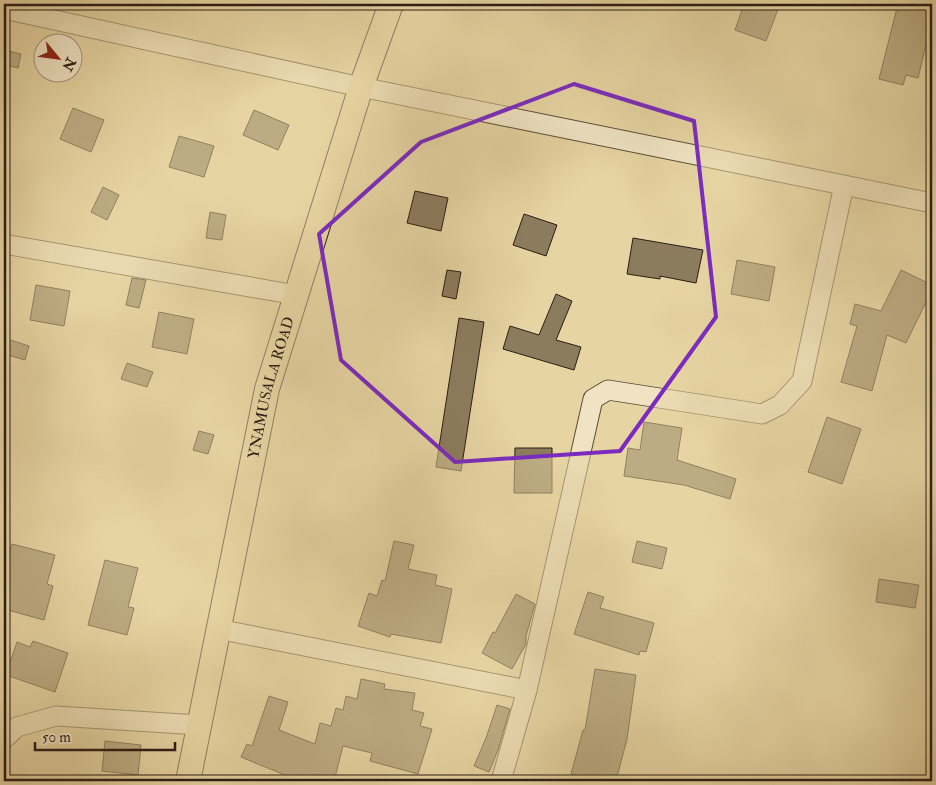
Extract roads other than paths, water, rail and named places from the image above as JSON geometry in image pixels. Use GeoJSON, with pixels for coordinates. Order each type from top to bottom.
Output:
{"type":"FeatureCollection","features":[{"type":"Feature","properties":{"kind":"main road","name":"YNAMUSALA ROAD"},"geometry":{"type":"LineString","coordinates":[[188,781],[267,389],[361,87],[391,4]]}},
{"type":"Feature","properties":{"kind":"street"},"geometry":{"type":"LineString","coordinates":[[4,10],[54,12],[361,87],[932,204]]}},
{"type":"Feature","properties":{"kind":"street"},"geometry":{"type":"LineString","coordinates":[[502,781],[527,690],[593,399],[608,390],[762,414],[780,405],[802,381],[844,185]]}},
{"type":"Feature","properties":{"kind":"street"},"geometry":{"type":"LineString","coordinates":[[4,244],[296,295]]}},
{"type":"Feature","properties":{"kind":"street"},"geometry":{"type":"LineString","coordinates":[[218,629],[527,690]]}},
{"type":"Feature","properties":{"kind":"street"},"geometry":{"type":"LineString","coordinates":[[4,739],[17,727],[56,716],[199,725]]}}]}
